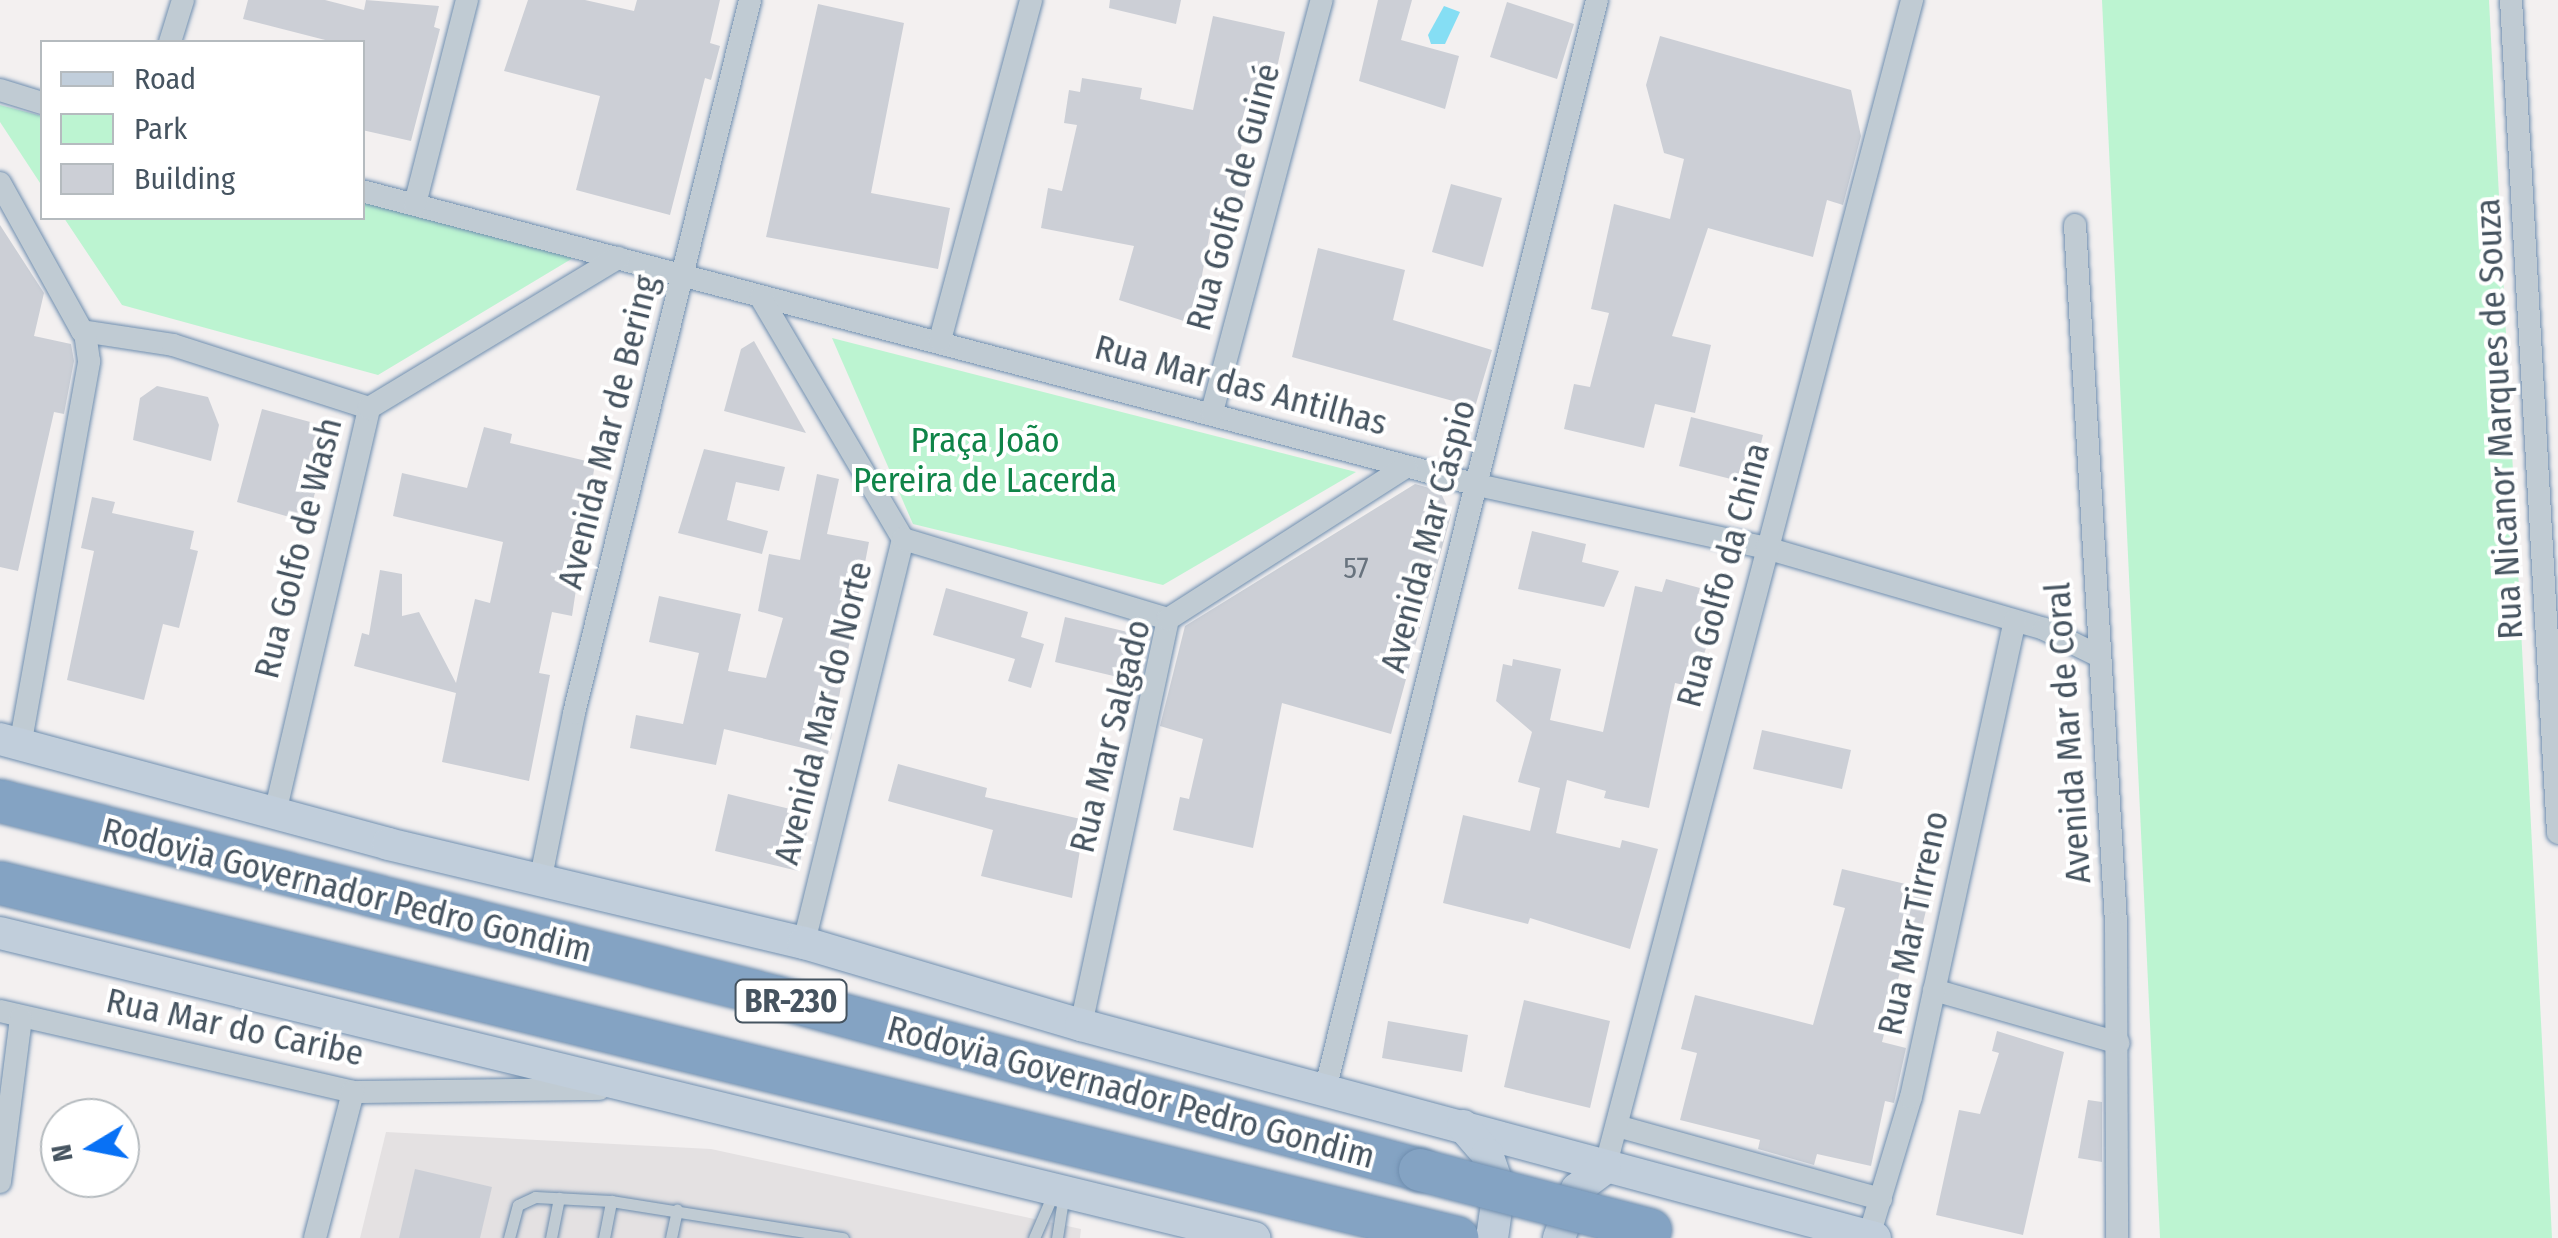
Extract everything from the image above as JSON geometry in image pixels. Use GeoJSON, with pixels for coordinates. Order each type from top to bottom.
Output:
{"type":"FeatureCollection","features":[{"type":"Feature","properties":{"kind":"highway","name":"Rodovia Governador Pedro Gondim"},"geometry":{"type":"LineString","coordinates":[[0,801],[776,997],[1665,1234]]}},
{"type":"Feature","properties":{"kind":"highway","name":"Rodovia Governador Pedro Gondim"},"geometry":{"type":"LineString","coordinates":[[0,883],[1456,1238]]}},
{"type":"Feature","properties":{"kind":"street"},"geometry":{"type":"LineString","coordinates":[[171,40],[184,0]]}},
{"type":"Feature","properties":{"kind":"street"},"geometry":{"type":"LineString","coordinates":[[414,204],[467,0]]}},
{"type":"Feature","properties":{"kind":"street","name":"Avenida Mar de Bering"},"geometry":{"type":"LineString","coordinates":[[540,882],[574,713],[750,0]]}},
{"type":"Feature","properties":{"kind":"street"},"geometry":{"type":"LineString","coordinates":[[940,340],[1031,0]]}},
{"type":"Feature","properties":{"kind":"street","name":"Rua Golfo de Guiné"},"geometry":{"type":"LineString","coordinates":[[1212,412],[1322,0]]}},
{"type":"Feature","properties":{"kind":"street","name":"Avenida Mar Cáspio"},"geometry":{"type":"LineString","coordinates":[[1325,1090],[1597,0]]}},
{"type":"Feature","properties":{"kind":"street","name":"Rua Golfo da China"},"geometry":{"type":"LineString","coordinates":[[1605,1168],[1912,0]]}},
{"type":"Feature","properties":{"kind":"street","name":"Rua Nicanor Marques de Souza"},"geometry":{"type":"LineString","coordinates":[[2510,0],[2558,834]]}},
{"type":"Feature","properties":{"kind":"street"},"geometry":{"type":"LineString","coordinates":[[0,90],[40,102]]}},
{"type":"Feature","properties":{"kind":"street"},"geometry":{"type":"LineString","coordinates":[[0,182],[85,332],[89,362],[10,742],[540,882],[804,943],[1081,1025],[1872,1237]]}},
{"type":"Feature","properties":{"kind":"street","name":"Rua Mar das Antilhas"},"geometry":{"type":"LineString","coordinates":[[365,192],[682,278],[940,340],[1406,467],[1766,548],[2015,621],[2098,655]]}},
{"type":"Feature","properties":{"kind":"street","name":"Avenida Mar de Coral"},"geometry":{"type":"LineString","coordinates":[[2075,224],[2118,1042],[2117,1238]]}},
{"type":"Feature","properties":{"kind":"street","name":"Rua Golfo de Wash"},"geometry":{"type":"LineString","coordinates":[[275,814],[369,408],[618,258]]}},
{"type":"Feature","properties":{"kind":"street","name":"Avenida Mar do Norte"},"geometry":{"type":"LineString","coordinates":[[761,298],[903,540],[804,943]]}},
{"type":"Feature","properties":{"kind":"street"},"geometry":{"type":"LineString","coordinates":[[85,332],[173,345],[369,408]]}},
{"type":"Feature","properties":{"kind":"street","name":"Rua Mar Salgado"},"geometry":{"type":"LineString","coordinates":[[1081,1025],[1168,619],[1406,467]]}},
{"type":"Feature","properties":{"kind":"street"},"geometry":{"type":"LineString","coordinates":[[903,540],[1168,619]]}},
{"type":"Feature","properties":{"kind":"street","name":"Rua Mar Tirreno"},"geometry":{"type":"LineString","coordinates":[[1872,1237],[1934,990],[2015,621]]}},
{"type":"Feature","properties":{"kind":"street"},"geometry":{"type":"LineString","coordinates":[[0,932],[1254,1238]]}},
{"type":"Feature","properties":{"kind":"street"},"geometry":{"type":"LineString","coordinates":[[1934,990],[2118,1042]]}},
{"type":"Feature","properties":{"kind":"street"},"geometry":{"type":"LineString","coordinates":[[0,1182],[11,1014]]}},
{"type":"Feature","properties":{"kind":"street","name":"Rua Mar do Caribe"},"geometry":{"type":"LineString","coordinates":[[11,1014],[353,1092],[638,1088]]}},
{"type":"Feature","properties":{"kind":"street"},"geometry":{"type":"LineString","coordinates":[[315,1238],[353,1092]]}},
{"type":"Feature","properties":{"kind":"street"},"geometry":{"type":"LineString","coordinates":[[1463,1126],[1487,1154],[1499,1189],[1492,1238]]}},
{"type":"Feature","properties":{"kind":"street"},"geometry":{"type":"LineString","coordinates":[[1617,1126],[1880,1199]]}},
{"type":"Feature","properties":{"kind":"street"},"geometry":{"type":"LineString","coordinates":[[1559,1238],[1577,1189],[1605,1168]]}},
{"type":"Feature","properties":{"kind":"lane"},"geometry":{"type":"LineString","coordinates":[[1034,1238],[1059,1191]]}},
{"type":"Feature","properties":{"kind":"lane"},"geometry":{"type":"LineString","coordinates":[[1057,1238],[1059,1191]]}},
{"type":"Feature","properties":{"kind":"lane"},"geometry":{"type":"LineString","coordinates":[[509,1238],[518,1205],[535,1197],[677,1210],[843,1238]]}},
{"type":"Feature","properties":{"kind":"lane"},"geometry":{"type":"LineString","coordinates":[[551,1238],[559,1198]]}},
{"type":"Feature","properties":{"kind":"lane"},"geometry":{"type":"LineString","coordinates":[[604,1238],[610,1202]]}},
{"type":"Feature","properties":{"kind":"lane"},"geometry":{"type":"LineString","coordinates":[[671,1238],[677,1210]]}},
{"type":"Feature","properties":{"kind":"lane"},"geometry":{"type":"LineString","coordinates":[[752,1238],[756,1221]]}},
{"type":"Feature","properties":{"kind":"shaded area"},"geometry":{"type":"Polygon","coordinates":[[[386,1132],[711,1149],[1081,1229],[1080,1238],[360,1238],[386,1132]]]}},
{"type":"Feature","properties":{"kind":"green space"},"geometry":{"type":"Polygon","coordinates":[[[2102,0],[2489,0],[2552,1238],[2160,1238],[2102,0]]]}},
{"type":"Feature","properties":{"kind":"green space"},"geometry":{"type":"Polygon","coordinates":[[[0,105],[40,115],[40,183],[0,122],[0,105]]]}},
{"type":"Feature","properties":{"kind":"green space"},"geometry":{"type":"Polygon","coordinates":[[[365,200],[578,255],[378,375],[122,305],[65,220],[365,220],[365,200]]]}},
{"type":"Feature","properties":{"kind":"green space","name":"Praça João Pereira de Lacerda"},"geometry":{"type":"Polygon","coordinates":[[[832,338],[1356,472],[1163,585],[913,524],[832,338]]]}},
{"type":"Feature","properties":{"kind":"water"},"geometry":{"type":"Polygon","coordinates":[[[1444,6],[1460,12],[1445,44],[1431,44],[1428,35],[1444,6]]]}},
{"type":"Feature","properties":{"kind":"building"},"geometry":{"type":"Polygon","coordinates":[[[248,0],[325,0],[364,10],[366,0],[439,6],[434,27],[440,29],[411,141],[365,131],[365,40],[325,40],[243,19],[248,0]]]}},
{"type":"Feature","properties":{"kind":"building"},"geometry":{"type":"Polygon","coordinates":[[[528,0],[585,0],[634,11],[637,0],[720,0],[710,43],[720,46],[711,80],[705,78],[670,215],[576,190],[600,96],[504,71],[528,0]]]}},
{"type":"Feature","properties":{"kind":"building"},"geometry":{"type":"Polygon","coordinates":[[[1110,0],[1181,0],[1176,24],[1109,8],[1110,0]]]}},
{"type":"Feature","properties":{"kind":"building"},"geometry":{"type":"Polygon","coordinates":[[[1378,0],[1412,0],[1401,40],[1459,56],[1445,109],[1359,81],[1378,0]]]}},
{"type":"Feature","properties":{"kind":"building"},"geometry":{"type":"Polygon","coordinates":[[[1507,2],[1574,24],[1557,79],[1490,57],[1507,2]]]}},
{"type":"Feature","properties":{"kind":"building"},"geometry":{"type":"Polygon","coordinates":[[[818,4],[904,23],[871,193],[950,208],[938,269],[766,237],[818,4]]]}},
{"type":"Feature","properties":{"kind":"building"},"geometry":{"type":"Polygon","coordinates":[[[1213,16],[1285,32],[1271,94],[1253,90],[1236,172],[1249,175],[1242,210],[1215,205],[1193,324],[1119,300],[1134,246],[1041,228],[1048,188],[1062,191],[1077,125],[1064,123],[1069,90],[1080,92],[1082,78],[1142,88],[1140,99],[1193,110],[1213,16]]]}},
{"type":"Feature","properties":{"kind":"building"},"geometry":{"type":"Polygon","coordinates":[[[1660,36],[1851,90],[1861,136],[1843,205],[1827,200],[1813,257],[1708,228],[1672,336],[1711,345],[1695,413],[1655,404],[1644,448],[1564,429],[1574,384],[1590,387],[1609,313],[1591,309],[1614,204],[1670,219],[1684,159],[1664,153],[1646,85],[1660,36]]]}},
{"type":"Feature","properties":{"kind":"building"},"geometry":{"type":"Polygon","coordinates":[[[1451,184],[1502,198],[1483,267],[1432,252],[1451,184]]]}},
{"type":"Feature","properties":{"kind":"building"},"geometry":{"type":"Polygon","coordinates":[[[0,225],[44,293],[34,336],[71,344],[74,361],[64,414],[54,412],[18,571],[0,567],[0,225]]]}},
{"type":"Feature","properties":{"kind":"building"},"geometry":{"type":"Polygon","coordinates":[[[1318,248],[1405,270],[1393,320],[1492,350],[1475,407],[1292,357],[1318,248]]]}},
{"type":"Feature","properties":{"kind":"building"},"geometry":{"type":"Polygon","coordinates":[[[754,341],[806,433],[724,411],[741,349],[754,341]]]}},
{"type":"Feature","properties":{"kind":"building"},"geometry":{"type":"Polygon","coordinates":[[[157,386],[208,397],[219,425],[211,461],[133,440],[140,398],[157,386]]]}},
{"type":"Feature","properties":{"kind":"building"},"geometry":{"type":"Polygon","coordinates":[[[262,409],[340,430],[324,491],[316,489],[307,522],[237,502],[262,409]]]}},
{"type":"Feature","properties":{"kind":"building"},"geometry":{"type":"Polygon","coordinates":[[[1691,417],[1763,435],[1751,484],[1679,466],[1691,417]]]}},
{"type":"Feature","properties":{"kind":"building"},"geometry":{"type":"Polygon","coordinates":[[[484,427],[512,434],[510,443],[595,463],[572,616],[552,612],[539,673],[550,675],[529,781],[442,762],[456,693],[354,666],[362,633],[369,635],[380,570],[402,574],[402,616],[419,612],[456,683],[475,599],[490,603],[503,542],[393,516],[402,473],[467,488],[484,427]]]}},
{"type":"Feature","properties":{"kind":"building"},"geometry":{"type":"Polygon","coordinates":[[[704,449],[785,467],[779,491],[736,482],[727,520],[768,531],[762,554],[678,533],[704,449]]]}},
{"type":"Feature","properties":{"kind":"building"},"geometry":{"type":"Polygon","coordinates":[[[817,474],[839,479],[827,534],[869,542],[828,754],[724,729],[716,765],[630,748],[636,715],[683,724],[699,653],[649,642],[659,596],[741,614],[728,671],[766,678],[783,618],[758,611],[769,554],[800,560],[817,474]]]}},
{"type":"Feature","properties":{"kind":"building"},"geometry":{"type":"Polygon","coordinates":[[[1415,484],[1440,491],[1451,515],[1391,734],[1282,703],[1253,848],[1173,830],[1180,797],[1189,799],[1203,739],[1160,726],[1185,626],[1415,484]]]}},
{"type":"Feature","properties":{"kind":"building"},"geometry":{"type":"Polygon","coordinates":[[[92,497],[115,502],[112,513],[194,531],[190,549],[198,551],[179,628],[163,624],[144,700],[67,680],[94,551],[81,548],[92,497]]]}},
{"type":"Feature","properties":{"kind":"building"},"geometry":{"type":"Polygon","coordinates":[[[1532,531],[1586,544],[1582,562],[1619,571],[1604,607],[1518,589],[1532,531]]]}},
{"type":"Feature","properties":{"kind":"building"},"geometry":{"type":"Polygon","coordinates":[[[1666,579],[1700,588],[1696,603],[1719,609],[1693,687],[1675,683],[1649,808],[1604,798],[1606,791],[1567,780],[1556,833],[1620,848],[1622,840],[1658,849],[1630,949],[1530,918],[1528,924],[1443,903],[1463,815],[1530,831],[1540,788],[1518,782],[1532,732],[1496,701],[1503,664],[1512,666],[1513,659],[1561,669],[1550,720],[1603,732],[1635,586],[1662,592],[1666,579]]]}},
{"type":"Feature","properties":{"kind":"building"},"geometry":{"type":"Polygon","coordinates":[[[946,588],[1028,612],[1021,637],[1044,644],[1031,688],[1008,681],[1015,659],[933,635],[946,588]]]}},
{"type":"Feature","properties":{"kind":"building"},"geometry":{"type":"Polygon","coordinates":[[[1065,617],[1136,634],[1126,679],[1055,662],[1065,617]]]}},
{"type":"Feature","properties":{"kind":"building"},"geometry":{"type":"Polygon","coordinates":[[[1762,730],[1851,750],[1842,789],[1753,769],[1762,730]]]}},
{"type":"Feature","properties":{"kind":"building"},"geometry":{"type":"Polygon","coordinates":[[[898,764],[987,788],[985,797],[1085,820],[1072,898],[981,876],[993,830],[888,801],[898,764]]]}},
{"type":"Feature","properties":{"kind":"building"},"geometry":{"type":"Polygon","coordinates":[[[728,794],[811,814],[798,871],[715,851],[728,794]]]}},
{"type":"Feature","properties":{"kind":"building"},"geometry":{"type":"Polygon","coordinates":[[[1842,869],[1931,890],[1922,927],[1912,925],[1882,1042],[1906,1048],[1894,1103],[1885,1101],[1871,1166],[1817,1154],[1814,1165],[1758,1149],[1760,1140],[1680,1120],[1697,1053],[1681,1049],[1695,995],[1813,1025],[1845,908],[1833,905],[1842,869]]]}},
{"type":"Feature","properties":{"kind":"building"},"geometry":{"type":"Polygon","coordinates":[[[1524,1000],[1610,1021],[1590,1108],[1504,1087],[1524,1000]]]}},
{"type":"Feature","properties":{"kind":"building"},"geometry":{"type":"Polygon","coordinates":[[[1388,1021],[1468,1035],[1462,1072],[1382,1058],[1388,1021]]]}},
{"type":"Feature","properties":{"kind":"building"},"geometry":{"type":"Polygon","coordinates":[[[1997,1031],[2064,1052],[2023,1235],[1936,1215],[1959,1110],[1980,1114],[1999,1053],[1992,1051],[1997,1031]]]}},
{"type":"Feature","properties":{"kind":"building"},"geometry":{"type":"Polygon","coordinates":[[[2088,1100],[2102,1102],[2102,1162],[2078,1158],[2088,1100]]]}},
{"type":"Feature","properties":{"kind":"building"},"geometry":{"type":"Polygon","coordinates":[[[415,1169],[492,1187],[480,1238],[399,1238],[415,1169]]]}}]}
